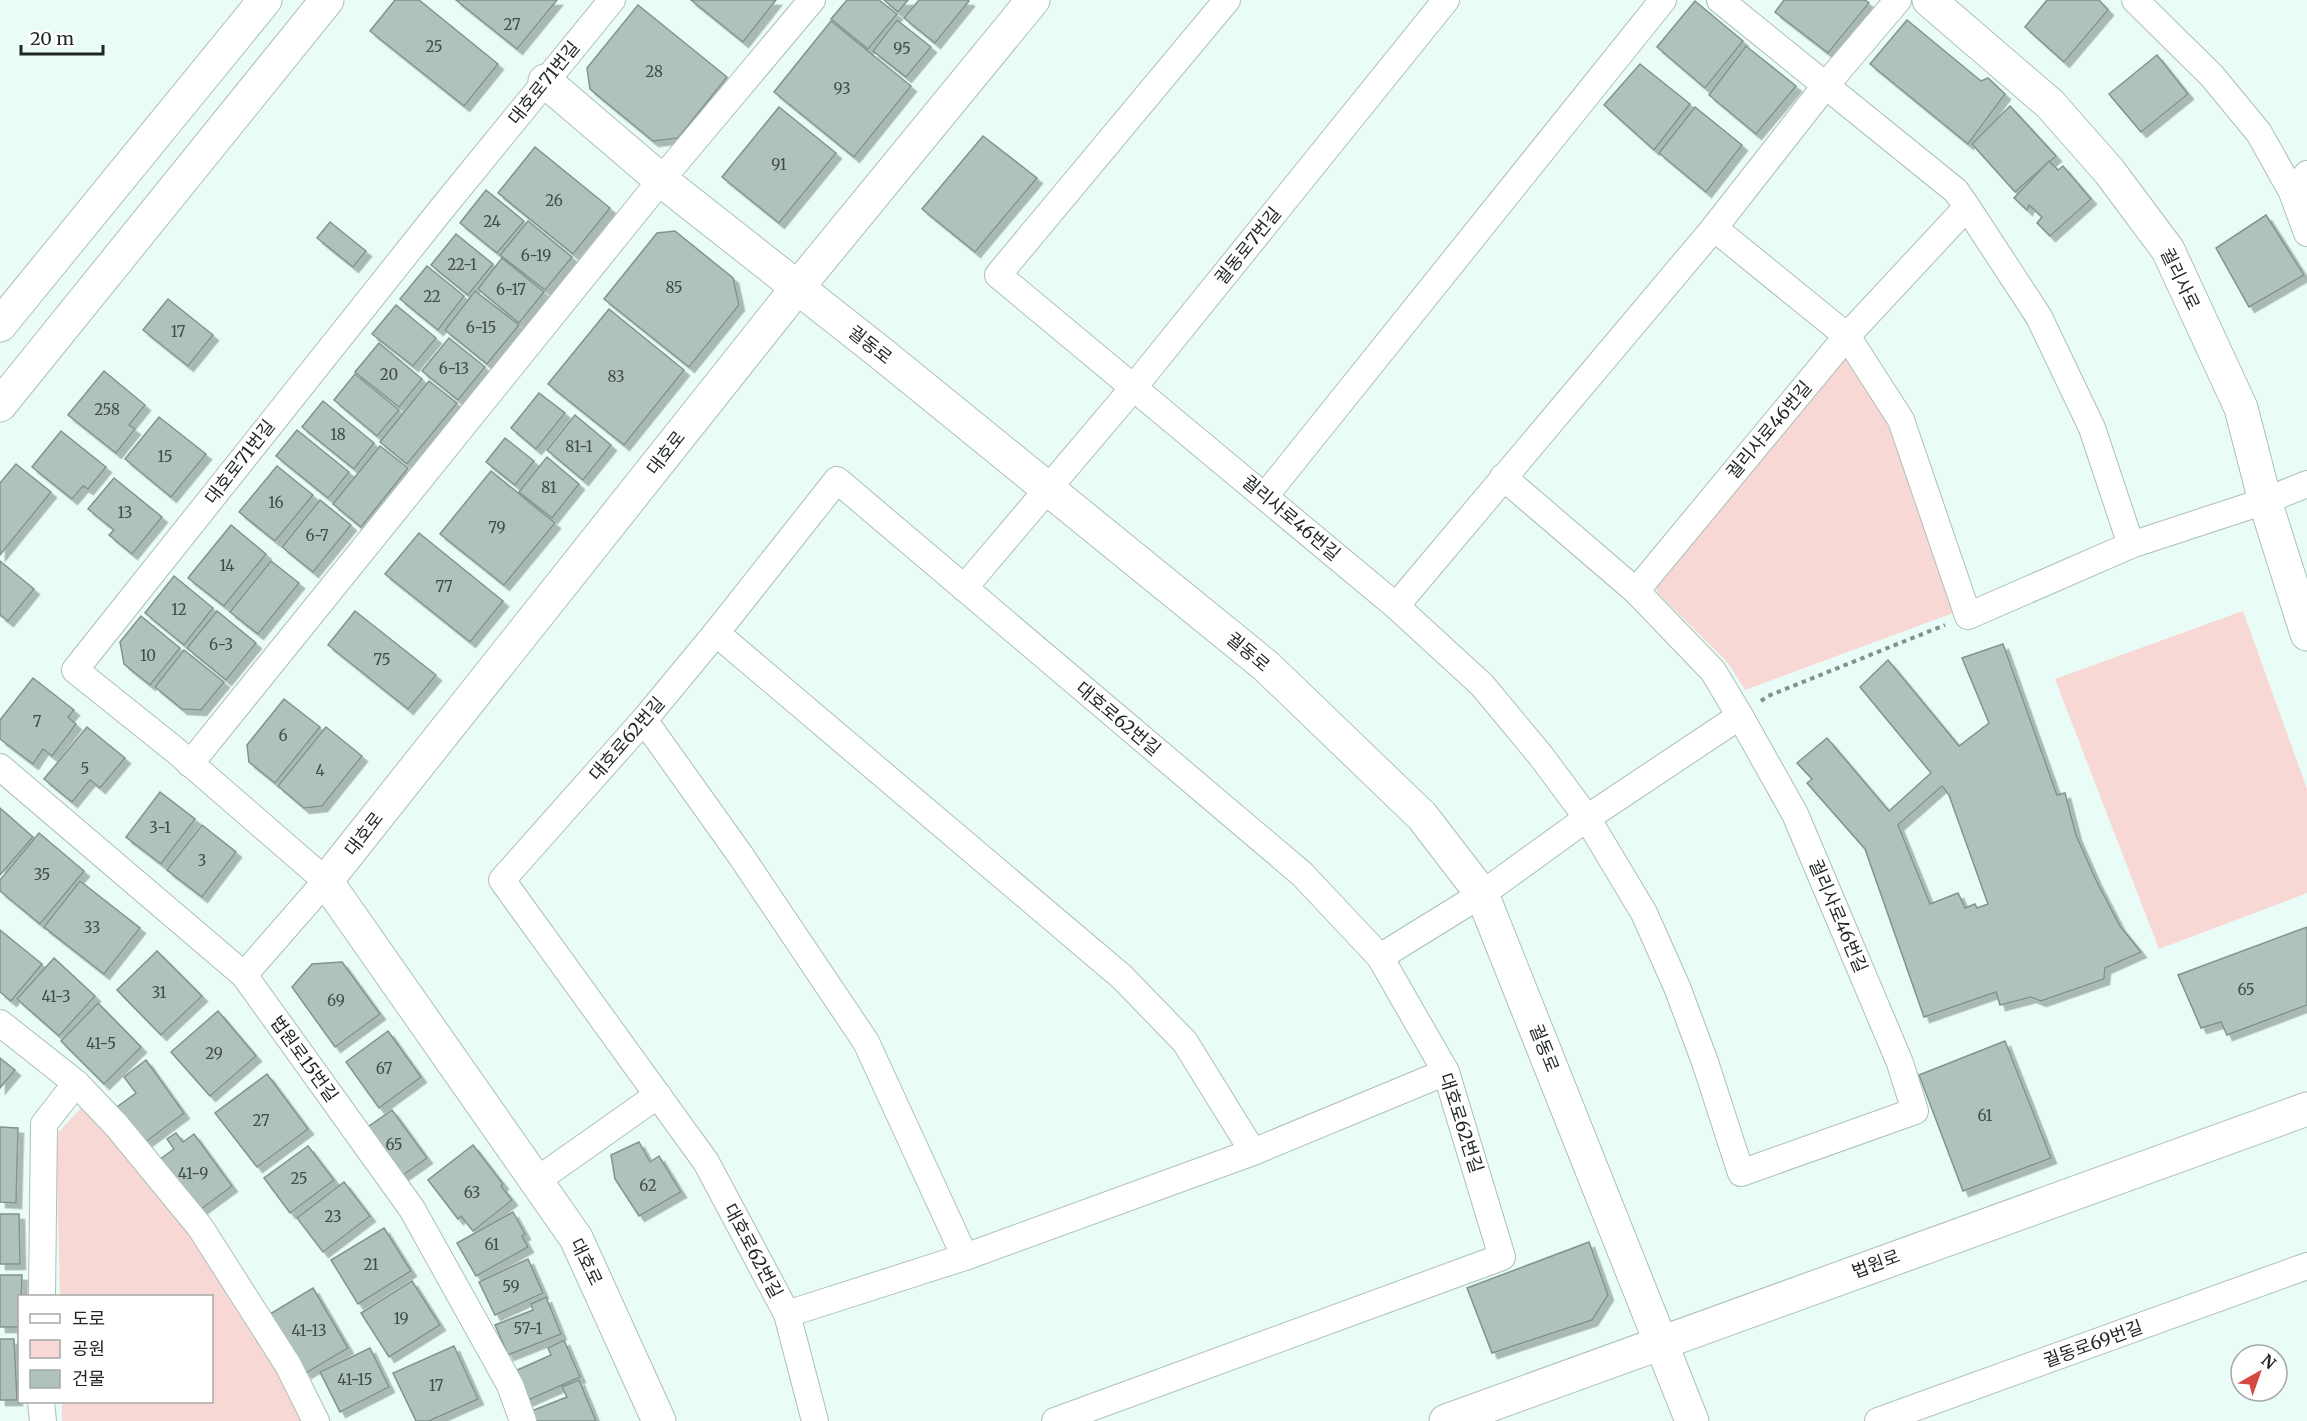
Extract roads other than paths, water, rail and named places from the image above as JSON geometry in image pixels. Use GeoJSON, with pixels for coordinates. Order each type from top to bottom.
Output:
{"type":"FeatureCollection","features":[{"type":"Feature","properties":{"kind":"street"},"geometry":{"type":"LineString","coordinates":[[0,325],[265,0]]}},
{"type":"Feature","properties":{"kind":"street"},"geometry":{"type":"LineString","coordinates":[[0,405],[327,0]]}},
{"type":"Feature","properties":{"kind":"street","name":"대호로71번길"},"geometry":{"type":"LineString","coordinates":[[326,882],[190,764],[75,670],[612,0]]}},
{"type":"Feature","properties":{"kind":"street"},"geometry":{"type":"LineString","coordinates":[[190,764],[661,180],[812,0]]}},
{"type":"Feature","properties":{"kind":"street","name":"대호로"},"geometry":{"type":"LineString","coordinates":[[659,1421],[576,1238],[326,882],[797,288],[1033,0]]}},
{"type":"Feature","properties":{"kind":"street","name":"궐리사로46번길"},"geometry":{"type":"LineString","coordinates":[[1227,0],[998,275],[1396,606],[1482,685],[1541,756],[1587,818],[1644,913],[1677,987],[1705,1062],[1741,1173],[1915,1111],[1900,1063],[1795,814],[1713,671],[1636,591],[1847,336],[1967,207]]}},
{"type":"Feature","properties":{"kind":"street","name":"궐동로7번길"},"geometry":{"type":"LineString","coordinates":[[964,588],[1134,387],[1446,0]]}},
{"type":"Feature","properties":{"kind":"street"},"geometry":{"type":"LineString","coordinates":[[1265,496],[1663,0]]}},
{"type":"Feature","properties":{"kind":"street"},"geometry":{"type":"LineString","coordinates":[[1720,0],[1956,191],[2039,317],[2092,428],[2131,545]]}},
{"type":"Feature","properties":{"kind":"street"},"geometry":{"type":"LineString","coordinates":[[1396,606],[1714,228],[1826,84],[1898,0]]}},
{"type":"Feature","properties":{"kind":"street","name":"궐리사로"},"geometry":{"type":"LineString","coordinates":[[1929,0],[2050,104],[2109,171],[2168,250],[2241,408],[2265,501],[2307,634]]}},
{"type":"Feature","properties":{"kind":"street"},"geometry":{"type":"LineString","coordinates":[[2135,0],[2212,76],[2300,183],[2307,233]]}},
{"type":"Feature","properties":{"kind":"street","name":"궐동로"},"geometry":{"type":"LineString","coordinates":[[545,81],[661,180],[882,354],[1266,666],[1422,816],[1482,894],[1692,1421]]}},
{"type":"Feature","properties":{"kind":"street"},"geometry":{"type":"LineString","coordinates":[[1714,228],[1847,336],[1901,420],[1968,616],[2131,545],[2265,501],[2307,484]]}},
{"type":"Feature","properties":{"kind":"street"},"geometry":{"type":"LineString","coordinates":[[1503,477],[1636,591]]}},
{"type":"Feature","properties":{"kind":"street","name":"대호로62번길"},"geometry":{"type":"LineString","coordinates":[[815,1421],[787,1314],[706,1162],[502,880],[644,720],[717,633],[837,480],[1302,874],[1380,957],[1446,1072],[1502,1257],[1054,1421]]}},
{"type":"Feature","properties":{"kind":"street"},"geometry":{"type":"LineString","coordinates":[[717,633],[1122,977],[1185,1042],[1253,1152]]}},
{"type":"Feature","properties":{"kind":"street"},"geometry":{"type":"LineString","coordinates":[[1380,957],[1482,894],[1587,818],[1740,716]]}},
{"type":"Feature","properties":{"kind":"street"},"geometry":{"type":"LineString","coordinates":[[644,720],[741,856],[866,1042],[965,1257]]}},
{"type":"Feature","properties":{"kind":"street","name":"법원로15번길"},"geometry":{"type":"LineString","coordinates":[[0,767],[244,975],[412,1209],[510,1385],[523,1421]]}},
{"type":"Feature","properties":{"kind":"street"},"geometry":{"type":"LineString","coordinates":[[244,975],[326,882]]}},
{"type":"Feature","properties":{"kind":"street"},"geometry":{"type":"LineString","coordinates":[[0,1023],[76,1083],[117,1126],[200,1227],[288,1365],[316,1421]]}},
{"type":"Feature","properties":{"kind":"street"},"geometry":{"type":"LineString","coordinates":[[787,1314],[965,1257],[1253,1152],[1446,1072]]}},
{"type":"Feature","properties":{"kind":"street"},"geometry":{"type":"LineString","coordinates":[[42,1295],[44,1124],[76,1083]]}},
{"type":"Feature","properties":{"kind":"street"},"geometry":{"type":"LineString","coordinates":[[536,1181],[658,1095]]}},
{"type":"Feature","properties":{"kind":"street","name":"법원로"},"geometry":{"type":"LineString","coordinates":[[1446,1421],[2307,1108]]}},
{"type":"Feature","properties":{"kind":"street","name":"궐동로69번길"},"geometry":{"type":"LineString","coordinates":[[1878,1421],[2307,1266]]}},
{"type":"Feature","properties":{"kind":"street"},"geometry":{"type":"LineString","coordinates":[[41,1403],[43,1421]]}}]}
